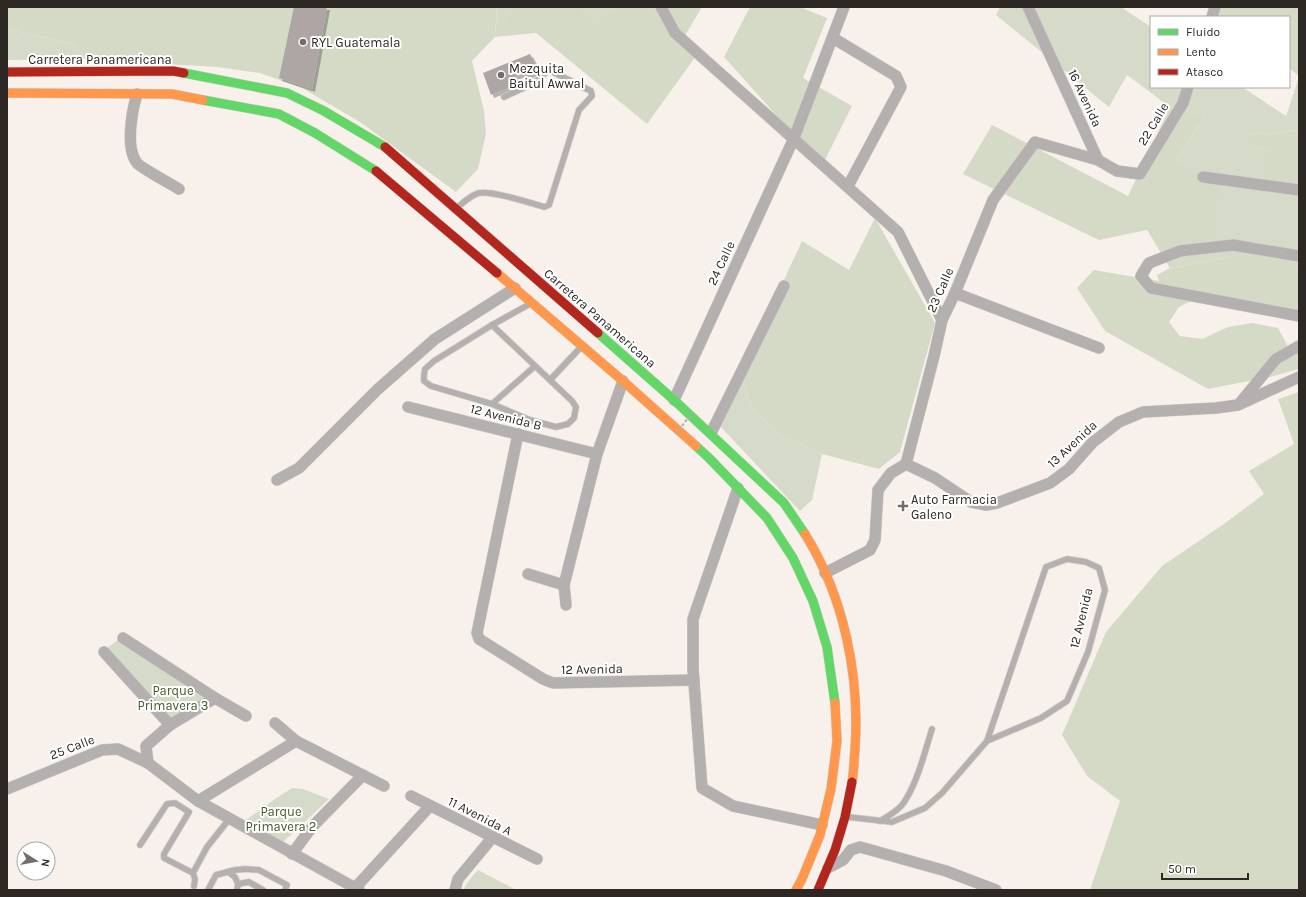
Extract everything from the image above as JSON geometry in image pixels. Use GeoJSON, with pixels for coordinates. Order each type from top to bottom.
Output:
{"type":"FeatureCollection","features":[{"type":"Feature","properties":{"kind":"highway","name":"Carretera Panamericana"},"geometry":{"type":"LineString","coordinates":[[7,72],[173,71],[287,94],[324,111],[388,150],[674,400],[784,502],[806,536],[825,573],[839,612],[850,652],[855,693],[856,734],[854,769],[845,817],[835,850],[818,890]]}},
{"type":"Feature","properties":{"kind":"highway"},"geometry":{"type":"LineString","coordinates":[[7,93],[172,94],[279,114],[291,120],[380,173],[623,381],[709,458],[767,518],[793,558],[813,601],[828,647],[835,694],[837,742],[831,789],[820,835],[796,890]]}},
{"type":"Feature","properties":{"kind":"street"},"geometry":{"type":"LineString","coordinates":[[661,7],[675,33],[898,232],[942,320]]}},
{"type":"Feature","properties":{"kind":"street","name":"24 Calle"},"geometry":{"type":"LineString","coordinates":[[674,400],[794,138],[844,7]]}},
{"type":"Feature","properties":{"kind":"street","name":"16 Avenida"},"geometry":{"type":"LineString","coordinates":[[1028,7],[1098,160]]}},
{"type":"Feature","properties":{"kind":"street"},"geometry":{"type":"LineString","coordinates":[[833,38],[896,76],[901,87],[848,186]]}},
{"type":"Feature","properties":{"kind":"street","name":"22 Calle"},"geometry":{"type":"LineString","coordinates":[[1098,160],[1117,171],[1140,174],[1182,103],[1188,88]]}},
{"type":"Feature","properties":{"kind":"street"},"geometry":{"type":"LineString","coordinates":[[137,94],[132,110],[131,151],[137,164],[179,189]]}},
{"type":"Feature","properties":{"kind":"street","name":"23 Calle"},"geometry":{"type":"LineString","coordinates":[[906,464],[942,320],[955,293],[993,200],[1035,142],[1098,160]]}},
{"type":"Feature","properties":{"kind":"street"},"geometry":{"type":"LineString","coordinates":[[1202,177],[1299,190]]}},
{"type":"Feature","properties":{"kind":"street"},"geometry":{"type":"LineString","coordinates":[[1299,256],[1233,245],[1180,251],[1149,264],[1141,276],[1151,288],[1299,316]]}},
{"type":"Feature","properties":{"kind":"street"},"geometry":{"type":"LineString","coordinates":[[711,433],[784,286]]}},
{"type":"Feature","properties":{"kind":"street"},"geometry":{"type":"LineString","coordinates":[[277,480],[299,468],[378,389],[435,339],[515,288]]}},
{"type":"Feature","properties":{"kind":"street"},"geometry":{"type":"LineString","coordinates":[[955,293],[1099,348]]}},
{"type":"Feature","properties":{"kind":"street"},"geometry":{"type":"LineString","coordinates":[[1238,405],[1276,359],[1299,346]]}},
{"type":"Feature","properties":{"kind":"street","name":"13 Avenida"},"geometry":{"type":"LineString","coordinates":[[906,464],[935,478],[971,502],[986,505],[997,503],[1050,483],[1069,469],[1092,443],[1119,422],[1143,412],[1216,408],[1238,405],[1299,377]]}},
{"type":"Feature","properties":{"kind":"street"},"geometry":{"type":"LineString","coordinates":[[566,605],[564,585],[597,454],[623,381]]}},
{"type":"Feature","properties":{"kind":"street","name":"12 Avenida B"},"geometry":{"type":"LineString","coordinates":[[408,407],[597,454]]}},
{"type":"Feature","properties":{"kind":"street","name":"12 Avenida"},"geometry":{"type":"LineString","coordinates":[[518,434],[477,632],[479,639],[543,679],[553,683],[694,680]]}},
{"type":"Feature","properties":{"kind":"street"},"geometry":{"type":"LineString","coordinates":[[825,573],[870,550],[875,540],[878,490],[891,472],[906,464]]}},
{"type":"Feature","properties":{"kind":"street"},"geometry":{"type":"LineString","coordinates":[[738,488],[693,619],[693,669],[702,788],[733,806],[822,826]]}},
{"type":"Feature","properties":{"kind":"street"},"geometry":{"type":"LineString","coordinates":[[528,574],[564,585]]}},
{"type":"Feature","properties":{"kind":"street"},"geometry":{"type":"LineString","coordinates":[[123,638],[215,698],[246,716]]}},
{"type":"Feature","properties":{"kind":"street"},"geometry":{"type":"LineString","coordinates":[[104,652],[170,725]]}},
{"type":"Feature","properties":{"kind":"street"},"geometry":{"type":"LineString","coordinates":[[148,763],[146,746],[170,725],[215,698]]}},
{"type":"Feature","properties":{"kind":"street"},"geometry":{"type":"LineString","coordinates":[[275,723],[296,741],[384,786]]}},
{"type":"Feature","properties":{"kind":"street"},"geometry":{"type":"LineString","coordinates":[[198,801],[296,741]]}},
{"type":"Feature","properties":{"kind":"street","name":"25 Calle"},"geometry":{"type":"LineString","coordinates":[[7,788],[102,750],[118,749],[148,763],[198,801],[357,889]]}},
{"type":"Feature","properties":{"kind":"street"},"geometry":{"type":"LineString","coordinates":[[292,854],[312,827],[363,775]]}},
{"type":"Feature","properties":{"kind":"street","name":"11 Avenida A"},"geometry":{"type":"LineString","coordinates":[[411,796],[492,838],[537,859]]}},
{"type":"Feature","properties":{"kind":"street"},"geometry":{"type":"LineString","coordinates":[[357,889],[430,806]]}},
{"type":"Feature","properties":{"kind":"street"},"geometry":{"type":"LineString","coordinates":[[455,890],[458,879],[492,838]]}},
{"type":"Feature","properties":{"kind":"street"},"geometry":{"type":"LineString","coordinates":[[828,868],[843,860],[851,850],[860,847],[946,871],[996,890]]}},
{"type":"Feature","properties":{"kind":"lane"},"geometry":{"type":"LineString","coordinates":[[456,209],[472,196],[479,193],[489,193],[544,207],[549,205],[579,110],[592,96],[591,91],[549,70],[534,82],[504,97]]}},
{"type":"Feature","properties":{"kind":"lane"},"geometry":{"type":"LineString","coordinates":[[492,325],[572,401],[576,407],[574,418],[568,424],[556,427],[530,420],[492,404],[431,386],[424,381],[425,369],[434,361],[492,325],[531,302]]}},
{"type":"Feature","properties":{"kind":"lane"},"geometry":{"type":"LineString","coordinates":[[550,380],[582,346]]}},
{"type":"Feature","properties":{"kind":"lane"},"geometry":{"type":"LineString","coordinates":[[492,404],[535,366]]}},
{"type":"Feature","properties":{"kind":"lane","name":"12 Avenida"},"geometry":{"type":"LineString","coordinates":[[845,817],[892,822],[925,808],[942,793],[987,741],[1046,567],[1068,559],[1086,562],[1100,568],[1105,590],[1088,652],[1067,701],[1041,718],[987,741]]}},
{"type":"Feature","properties":{"kind":"lane"},"geometry":{"type":"LineString","coordinates":[[880,821],[892,814],[906,800],[914,783],[932,729]]}},
{"type":"Feature","properties":{"kind":"lane"},"geometry":{"type":"LineString","coordinates":[[140,845],[167,804],[175,803],[189,812],[164,854],[164,858],[193,873],[195,879],[194,886]]}},
{"type":"Feature","properties":{"kind":"lane"},"geometry":{"type":"LineString","coordinates":[[193,873],[207,847],[230,818]]}},
{"type":"Feature","properties":{"kind":"lane"},"geometry":{"type":"LineString","coordinates":[[210,889],[216,875],[246,869],[259,870],[287,884],[286,890]]}},
{"type":"Feature","properties":{"kind":"lane"},"geometry":{"type":"LineString","coordinates":[[228,872],[235,877],[238,887],[249,882],[263,890]]}},
{"type":"Feature","properties":{"kind":"path"},"geometry":{"type":"LineString","coordinates":[[676,434],[694,410]]}},
{"type":"Feature","properties":{"kind":"green space"},"geometry":{"type":"Polygon","coordinates":[[[7,7],[497,7],[495,36],[515,7],[578,7],[594,27],[615,7],[702,7],[680,44],[696,56],[647,124],[536,33],[495,37],[472,61],[484,111],[486,134],[478,169],[456,192],[360,122],[302,88],[260,73],[217,67],[85,59],[74,44],[7,29],[7,7]]]}},
{"type":"Feature","properties":{"kind":"green space"},"geometry":{"type":"Polygon","coordinates":[[[497,7],[515,7],[495,37],[497,7]]]}},
{"type":"Feature","properties":{"kind":"green space"},"geometry":{"type":"Polygon","coordinates":[[[578,7],[615,7],[594,28],[578,7]]]}},
{"type":"Feature","properties":{"kind":"green space"},"geometry":{"type":"Polygon","coordinates":[[[750,7],[800,7],[827,18],[803,78],[852,106],[822,166],[724,57],[750,7]]]}},
{"type":"Feature","properties":{"kind":"green space"},"geometry":{"type":"Polygon","coordinates":[[[1000,7],[1121,7],[1150,26],[1150,88],[1244,88],[1286,116],[1299,77],[1299,129],[1275,134],[1251,133],[1246,144],[1268,151],[1299,187],[1299,265],[1243,254],[1170,268],[1161,253],[1175,162],[1205,116],[1170,107],[1127,75],[1109,107],[996,15],[1000,7]]]}},
{"type":"Feature","properties":{"kind":"green space"},"geometry":{"type":"Polygon","coordinates":[[[1217,7],[1299,7],[1299,76],[1290,69],[1290,16],[1212,16],[1217,7]]]}},
{"type":"Feature","properties":{"kind":"green space"},"geometry":{"type":"Polygon","coordinates":[[[7,29],[74,44],[85,59],[7,60],[7,29]]]}},
{"type":"Feature","properties":{"kind":"green space"},"geometry":{"type":"Polygon","coordinates":[[[1170,107],[1205,116],[1175,162],[1220,186],[1210,241],[1161,253],[1147,230],[1099,240],[963,174],[992,125],[1128,196],[1170,107]]]}},
{"type":"Feature","properties":{"kind":"green space"},"geometry":{"type":"Polygon","coordinates":[[[1299,129],[1299,187],[1262,181],[1268,151],[1246,144],[1251,133],[1275,134],[1299,129]]]}},
{"type":"Feature","properties":{"kind":"green space"},"geometry":{"type":"Polygon","coordinates":[[[875,218],[935,323],[900,452],[879,469],[822,454],[781,436],[753,410],[740,375],[802,241],[849,270],[875,218]]]}},
{"type":"Feature","properties":{"kind":"green space"},"geometry":{"type":"Polygon","coordinates":[[[1243,254],[1265,257],[1299,265],[1299,311],[1207,293],[1179,307],[1169,322],[1180,336],[1202,339],[1228,327],[1252,323],[1278,328],[1292,354],[1299,351],[1299,369],[1270,377],[1208,389],[1105,331],[1077,288],[1094,270],[1159,281],[1157,275],[1170,268],[1243,254]]]}},
{"type":"Feature","properties":{"kind":"green space"},"geometry":{"type":"Polygon","coordinates":[[[740,375],[753,410],[781,436],[822,454],[812,500],[800,511],[717,423],[740,375]]]}},
{"type":"Feature","properties":{"kind":"green space"},"geometry":{"type":"Polygon","coordinates":[[[1299,392],[1299,890],[1090,890],[1120,801],[1087,776],[1062,735],[1106,632],[1162,566],[1224,524],[1264,494],[1249,471],[1294,444],[1278,399],[1299,392]]]}},
{"type":"Feature","properties":{"kind":"green space","name":"Parque Primavera 3"},"geometry":{"type":"Polygon","coordinates":[[[120,638],[209,698],[170,721],[105,650],[120,638]]]}},
{"type":"Feature","properties":{"kind":"green space","name":"Parque Primavera 2"},"geometry":{"type":"Polygon","coordinates":[[[292,788],[303,789],[329,799],[281,844],[246,820],[292,788]]]}},
{"type":"Feature","properties":{"kind":"green space"},"geometry":{"type":"Polygon","coordinates":[[[478,870],[516,890],[463,890],[478,870]]]}},
{"type":"Feature","properties":{"kind":"building","name":"RYL Guatemala"},"geometry":{"type":"Polygon","coordinates":[[[294,7],[327,7],[312,89],[279,78],[294,7]]]}},
{"type":"Feature","properties":{"kind":"building","name":"Mezquita Baitul Awwal"},"geometry":{"type":"Polygon","coordinates":[[[530,54],[536,65],[533,67],[536,72],[525,77],[524,73],[515,77],[518,81],[513,83],[514,86],[491,95],[483,73],[530,54]]]}},
{"type":"Feature","properties":{"kind":"traffic: fast"},"geometry":{"type":"LineString","coordinates":[[184,73],[287,93],[324,111],[385,147]]}},
{"type":"Feature","properties":{"kind":"traffic: fast"},"geometry":{"type":"LineString","coordinates":[[203,100],[279,114],[315,133],[376,171]]}},
{"type":"Feature","properties":{"kind":"traffic: fast"},"geometry":{"type":"LineString","coordinates":[[598,333],[674,400],[784,503],[805,534]]}},
{"type":"Feature","properties":{"kind":"traffic: fast"},"geometry":{"type":"LineString","coordinates":[[696,446],[767,518],[793,558],[813,601],[827,647],[835,703]]}},
{"type":"Feature","properties":{"kind":"traffic: slow"},"geometry":{"type":"LineString","coordinates":[[7,93],[172,94],[203,100]]}},
{"type":"Feature","properties":{"kind":"traffic: slow"},"geometry":{"type":"LineString","coordinates":[[497,273],[696,446]]}},
{"type":"Feature","properties":{"kind":"traffic: slow"},"geometry":{"type":"LineString","coordinates":[[805,534],[819,558],[830,584],[839,610],[852,665],[856,721],[854,770],[852,782]]}},
{"type":"Feature","properties":{"kind":"traffic: slow"},"geometry":{"type":"LineString","coordinates":[[796,890],[820,835],[831,789],[837,741],[835,703]]}},
{"type":"Feature","properties":{"kind":"traffic: jam"},"geometry":{"type":"LineString","coordinates":[[7,72],[173,71],[184,73]]}},
{"type":"Feature","properties":{"kind":"traffic: jam"},"geometry":{"type":"LineString","coordinates":[[385,147],[598,333]]}},
{"type":"Feature","properties":{"kind":"traffic: jam"},"geometry":{"type":"LineString","coordinates":[[376,171],[497,273]]}},
{"type":"Feature","properties":{"kind":"traffic: jam"},"geometry":{"type":"LineString","coordinates":[[818,890],[835,850],[845,817],[852,782]]}},
{"type":"Feature","properties":{"kind":"place","name":"RYL Guatemala"},"geometry":{"type":"Point","coordinates":[303,42]}},
{"type":"Feature","properties":{"kind":"place","name":"Mezquita Baitul Awwal"},"geometry":{"type":"Point","coordinates":[501,75]}},
{"type":"Feature","properties":{"kind":"place","name":"Auto Farmacia Galeno"},"geometry":{"type":"Point","coordinates":[903,506]}}]}
